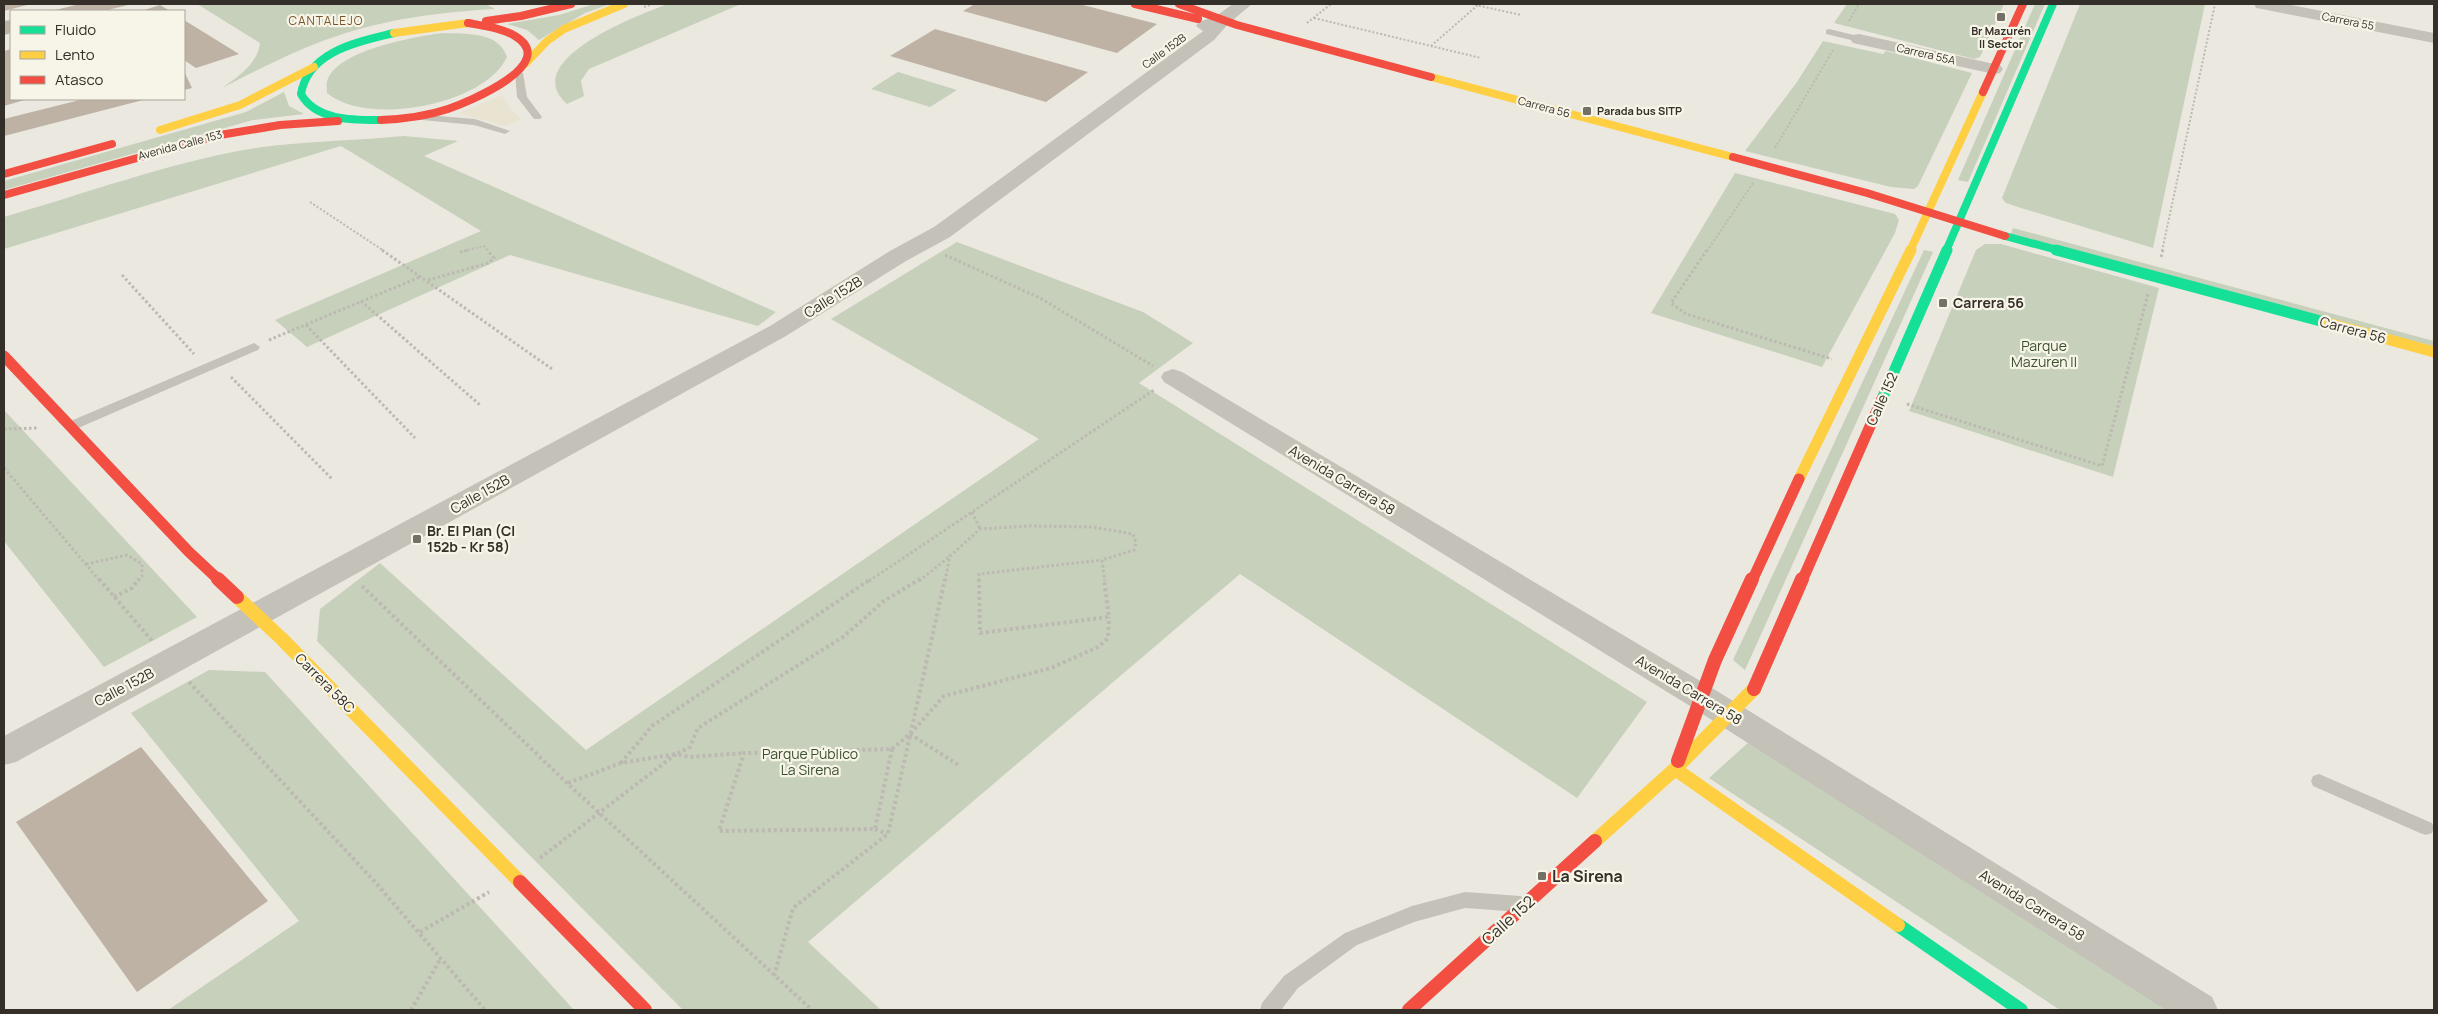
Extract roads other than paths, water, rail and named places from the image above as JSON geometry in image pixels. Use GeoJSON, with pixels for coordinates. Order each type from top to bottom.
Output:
{"type":"FeatureCollection","features":[{"type":"Feature","properties":{"kind":"street"},"geometry":{"type":"LineString","coordinates":[[468,23],[522,16],[571,4]]}},
{"type":"Feature","properties":{"kind":"street"},"geometry":{"type":"LineString","coordinates":[[315,66],[306,77],[301,88],[302,98],[309,106],[322,113],[339,118],[361,120],[409,117],[445,109],[485,95],[518,73],[554,35],[579,21],[624,4]]}},
{"type":"Feature","properties":{"kind":"street","name":"Carrera 56"},"geometry":{"type":"LineString","coordinates":[[1135,4],[1193,19],[1222,20]]}},
{"type":"Feature","properties":{"kind":"street","name":"Carrera 56"},"geometry":{"type":"LineString","coordinates":[[1179,4],[1222,20],[1764,166],[1930,209],[1969,212]]}},
{"type":"Feature","properties":{"kind":"street","name":"Calle 152B"},"geometry":{"type":"LineString","coordinates":[[4,752],[778,331],[942,232],[1208,36],[1222,20],[1244,4]]}},
{"type":"Feature","properties":{"kind":"street","name":"Calle 152"},"geometry":{"type":"LineString","coordinates":[[1675,769],[1715,660],[1930,209],[2023,4]]}},
{"type":"Feature","properties":{"kind":"street","name":"Calle 152"},"geometry":{"type":"LineString","coordinates":[[1409,1010],[1675,769],[1754,690],[1960,223],[1969,212],[2053,4]]}},
{"type":"Feature","properties":{"kind":"street","name":"Carrera 55"},"geometry":{"type":"LineString","coordinates":[[2262,4],[2434,38]]}},
{"type":"Feature","properties":{"kind":"street","name":"Calle 152B"},"geometry":{"type":"LineString","coordinates":[[910,250],[930,224],[1190,32],[1222,20]]}},
{"type":"Feature","properties":{"kind":"street"},"geometry":{"type":"LineString","coordinates":[[468,23],[497,27],[518,35],[525,41],[528,48],[525,64]]}},
{"type":"Feature","properties":{"kind":"street","name":"Avenida Calle 153"},"geometry":{"type":"LineString","coordinates":[[147,134],[240,105],[315,66],[337,52],[384,34],[436,24],[468,23]]}},
{"type":"Feature","properties":{"kind":"street","name":"Carrera 55A"},"geometry":{"type":"LineString","coordinates":[[1851,37],[1994,69]]}},
{"type":"Feature","properties":{"kind":"street","name":"Avenida Calle 153"},"geometry":{"type":"LineString","coordinates":[[4,195],[220,135],[280,125],[361,120]]}},
{"type":"Feature","properties":{"kind":"street","name":"Avenida Calle 153"},"geometry":{"type":"LineString","coordinates":[[4,174],[128,140]]}},
{"type":"Feature","properties":{"kind":"street","name":"Carrera 56"},"geometry":{"type":"LineString","coordinates":[[1930,209],[1960,223],[2434,352]]}},
{"type":"Feature","properties":{"kind":"street","name":"Carrera 58C"},"geometry":{"type":"LineString","coordinates":[[4,356],[189,552],[256,616],[644,1010]]}},
{"type":"Feature","properties":{"kind":"street","name":"Avenida Carrera 58"},"geometry":{"type":"LineString","coordinates":[[1173,377],[1701,697],[2199,1010]]}},
{"type":"Feature","properties":{"kind":"street"},"geometry":{"type":"LineString","coordinates":[[1675,769],[2021,1010]]}},
{"type":"Feature","properties":{"kind":"lane"},"geometry":{"type":"LineString","coordinates":[[1829,32],[1851,37]]}},
{"type":"Feature","properties":{"kind":"lane"},"geometry":{"type":"LineString","coordinates":[[518,73],[522,97],[537,117]]}},
{"type":"Feature","properties":{"kind":"lane"},"geometry":{"type":"LineString","coordinates":[[409,117],[455,119],[475,122],[505,131]]}},
{"type":"Feature","properties":{"kind":"lane"},"geometry":{"type":"LineString","coordinates":[[71,426],[254,347]]}},
{"type":"Feature","properties":{"kind":"lane"},"geometry":{"type":"LineString","coordinates":[[2319,781],[2426,828]]}},
{"type":"Feature","properties":{"kind":"lane"},"geometry":{"type":"LineString","coordinates":[[1269,1010],[1291,982],[1351,939],[1412,914],[1465,900],[1526,904]]}},
{"type":"Feature","properties":{"kind":"place","name":"Br Mazurén II Sector"},"geometry":{"type":"Point","coordinates":[2001,17]}},
{"type":"Feature","properties":{"kind":"place","name":"Parada bus SITP"},"geometry":{"type":"Point","coordinates":[1587,111]}},
{"type":"Feature","properties":{"kind":"place","name":"Carrera 56"},"geometry":{"type":"Point","coordinates":[1943,303]}},
{"type":"Feature","properties":{"kind":"place","name":"Br. El Plan (Cl 152b - Kr 58)"},"geometry":{"type":"Point","coordinates":[417,539]}},
{"type":"Feature","properties":{"kind":"place","name":"La Sirena"},"geometry":{"type":"Point","coordinates":[1542,876]}},
{"type":"Feature","properties":{"kind":"district","name":"CANTALEJO"},"geometry":{"type":"Point","coordinates":[326,21]}},
{"type":"Feature","properties":{"kind":"park label","name":"Parque Mazuren II"},"geometry":{"type":"Point","coordinates":[2044,354]}},
{"type":"Feature","properties":{"kind":"park label","name":"Parque Público La Sirena"},"geometry":{"type":"Point","coordinates":[810,762]}}]}
